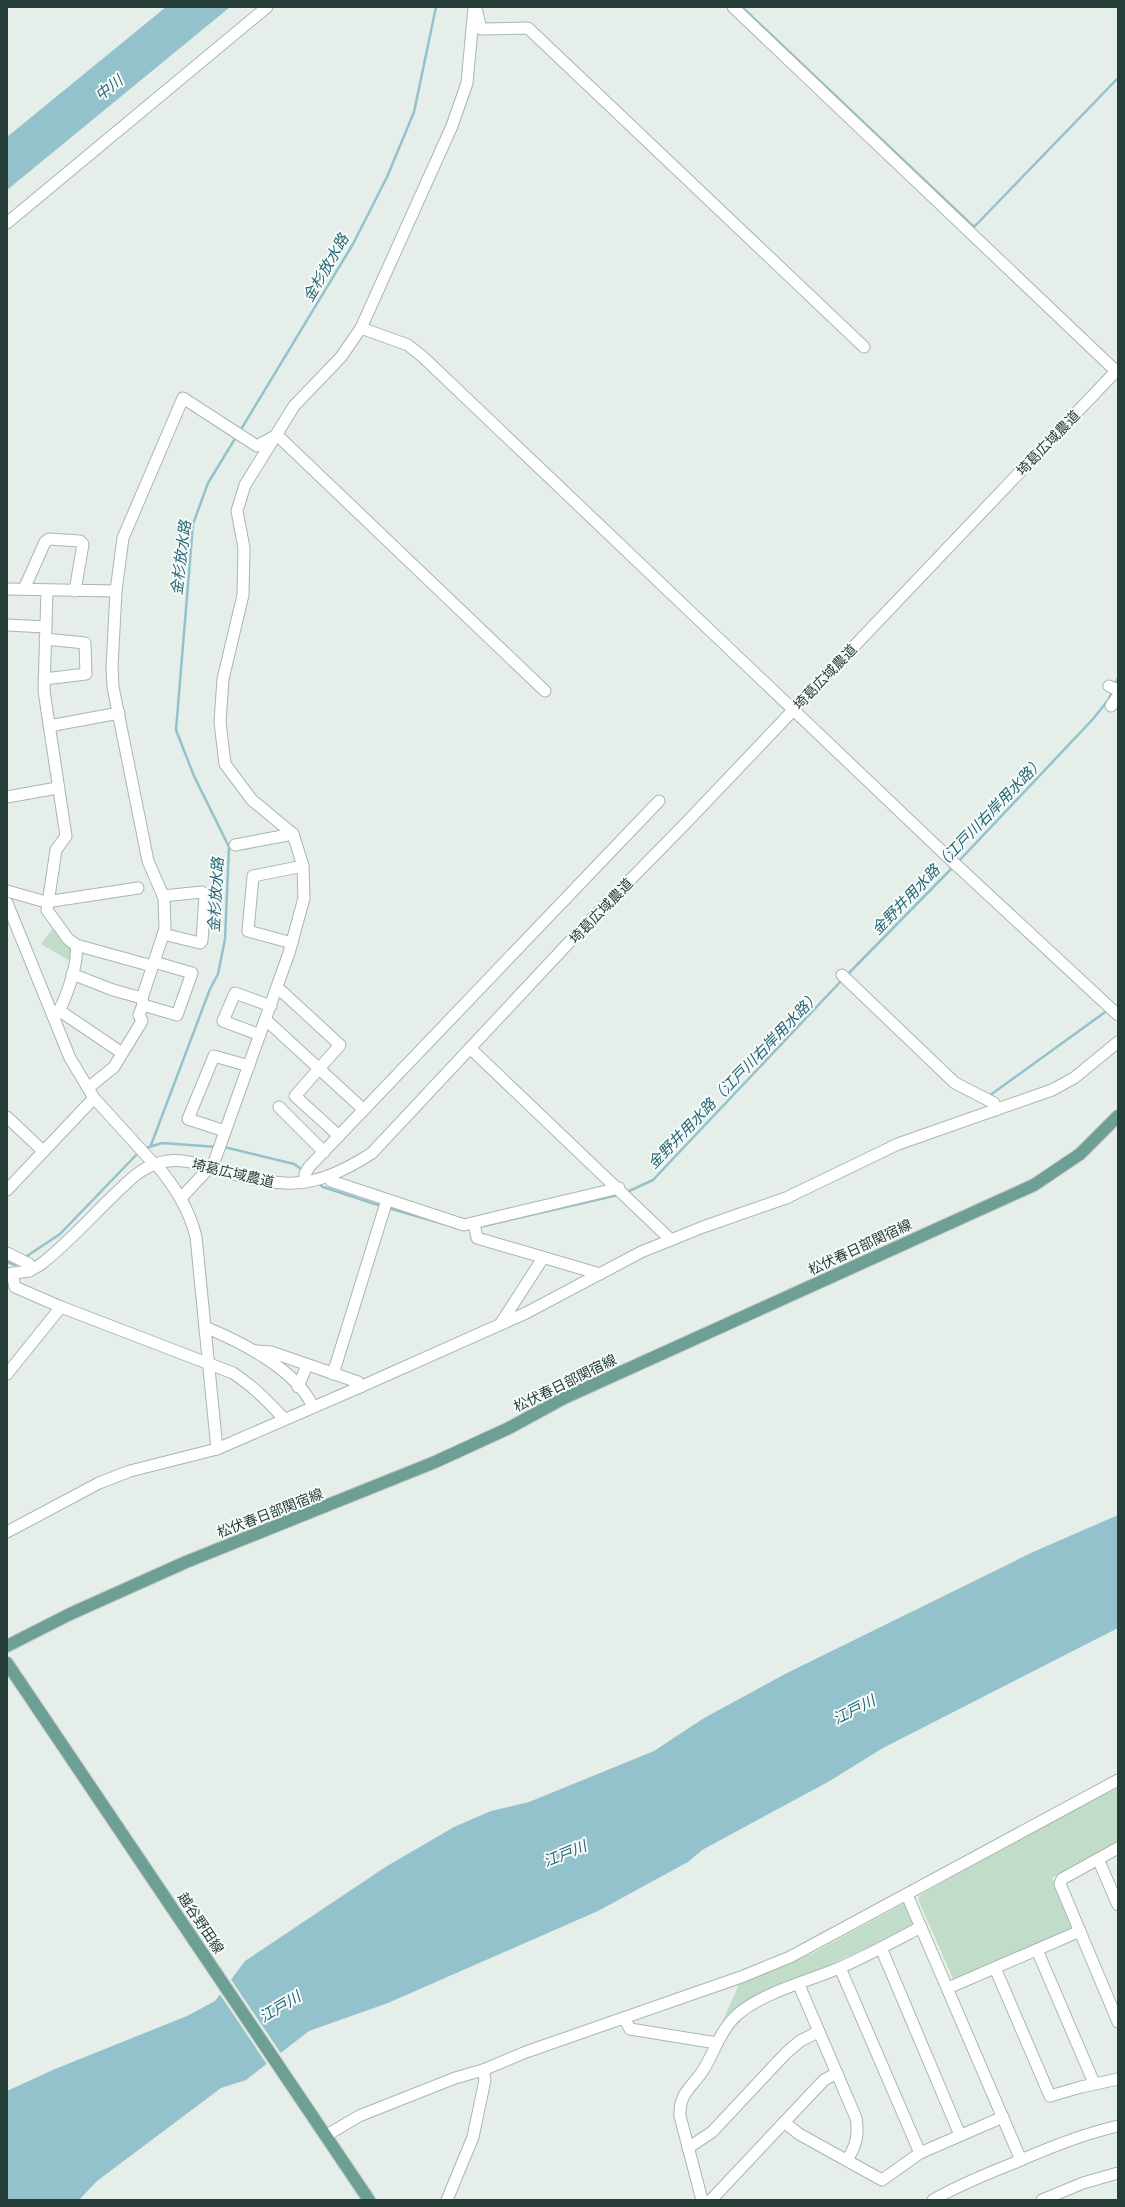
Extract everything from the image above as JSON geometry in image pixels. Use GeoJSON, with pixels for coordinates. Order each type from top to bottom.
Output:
{"type":"FeatureCollection","features":[{"type":"Feature","properties":{"kind":"main road","name":"松伏春日部関宿線"},"geometry":{"type":"LineString","coordinates":[[7,1646],[70,1614],[186,1562],[347,1499],[448,1456],[509,1428],[564,1398],[1034,1185],[1080,1154],[1118,1116]]}},
{"type":"Feature","properties":{"kind":"main road","name":"越谷野田線"},"geometry":{"type":"LineString","coordinates":[[7,1663],[314,2118],[327,2135],[369,2200]]}},
{"type":"Feature","properties":{"kind":"street"},"geometry":{"type":"LineString","coordinates":[[7,223],[267,7]]}},
{"type":"Feature","properties":{"kind":"street"},"geometry":{"type":"LineString","coordinates":[[181,1198],[211,1168],[271,1006],[292,943],[304,898],[303,866],[293,834],[252,800],[225,764],[220,722],[223,679],[244,595],[244,548],[237,511],[244,485],[294,406],[341,357],[361,328],[452,126],[467,83],[474,7]]}},
{"type":"Feature","properties":{"kind":"street"},"geometry":{"type":"LineString","coordinates":[[477,7],[480,29],[528,28],[864,347]]}},
{"type":"Feature","properties":{"kind":"street"},"geometry":{"type":"LineString","coordinates":[[733,7],[1117,371]]}},
{"type":"Feature","properties":{"kind":"street"},"geometry":{"type":"LineString","coordinates":[[361,328],[408,345],[423,357],[951,860],[1112,1010]]}},
{"type":"Feature","properties":{"kind":"street","name":"埼葛広域農道"},"geometry":{"type":"LineString","coordinates":[[10,1274],[29,1271],[47,1259],[129,1180],[155,1164],[173,1160],[201,1164],[263,1182],[285,1185],[306,1174],[328,1176],[346,1169],[372,1153],[575,936],[1117,371]]}},
{"type":"Feature","properties":{"kind":"street"},"geometry":{"type":"LineString","coordinates":[[88,1088],[114,1067],[142,1021],[139,1015],[153,964],[165,929],[163,896],[148,861],[113,687],[112,668],[116,591],[123,538],[183,398],[257,446],[277,435]]}},
{"type":"Feature","properties":{"kind":"street"},"geometry":{"type":"LineString","coordinates":[[277,435],[545,691]]}},
{"type":"Feature","properties":{"kind":"street"},"geometry":{"type":"LineString","coordinates":[[24,590],[45,542],[49,539],[80,541],[83,544],[75,590]]}},
{"type":"Feature","properties":{"kind":"street"},"geometry":{"type":"LineString","coordinates":[[7,589],[116,591]]}},
{"type":"Feature","properties":{"kind":"street"},"geometry":{"type":"LineString","coordinates":[[47,590],[44,679],[57,788],[66,836],[56,850],[46,902],[46,910],[68,939],[76,945],[192,973],[177,1016],[72,974]]}},
{"type":"Feature","properties":{"kind":"street"},"geometry":{"type":"LineString","coordinates":[[7,625],[46,627]]}},
{"type":"Feature","properties":{"kind":"street"},"geometry":{"type":"LineString","coordinates":[[44,679],[86,674],[85,643],[45,639]]}},
{"type":"Feature","properties":{"kind":"street"},"geometry":{"type":"LineString","coordinates":[[1111,706],[1118,696]]}},
{"type":"Feature","properties":{"kind":"street"},"geometry":{"type":"LineString","coordinates":[[49,726],[119,713]]}},
{"type":"Feature","properties":{"kind":"street"},"geometry":{"type":"LineString","coordinates":[[7,797],[57,788]]}},
{"type":"Feature","properties":{"kind":"street"},"geometry":{"type":"LineString","coordinates":[[306,1174],[339,1136],[659,801]]}},
{"type":"Feature","properties":{"kind":"street"},"geometry":{"type":"LineString","coordinates":[[235,845],[293,834]]}},
{"type":"Feature","properties":{"kind":"street"},"geometry":{"type":"LineString","coordinates":[[292,943],[248,931],[252,876],[303,866]]}},
{"type":"Feature","properties":{"kind":"street"},"geometry":{"type":"LineString","coordinates":[[7,891],[46,902],[138,888]]}},
{"type":"Feature","properties":{"kind":"street"},"geometry":{"type":"LineString","coordinates":[[163,896],[202,892],[205,895],[202,941],[200,944],[163,934]]}},
{"type":"Feature","properties":{"kind":"street"},"geometry":{"type":"LineString","coordinates":[[7,904],[58,1014],[70,1058],[94,1098],[142,1152],[155,1164],[181,1198],[191,1218],[196,1237],[217,1449]]}},
{"type":"Feature","properties":{"kind":"street"},"geometry":{"type":"LineString","coordinates":[[58,1014],[72,974],[76,945]]}},
{"type":"Feature","properties":{"kind":"street"},"geometry":{"type":"LineString","coordinates":[[845,978],[955,1082],[994,1103],[996,1110]]}},
{"type":"Feature","properties":{"kind":"street"},"geometry":{"type":"LineString","coordinates":[[277,987],[340,1045],[295,1096],[339,1136]]}},
{"type":"Feature","properties":{"kind":"street"},"geometry":{"type":"LineString","coordinates":[[260,1035],[223,1021],[235,993],[271,1006]]}},
{"type":"Feature","properties":{"kind":"street"},"geometry":{"type":"LineString","coordinates":[[58,1014],[122,1053]]}},
{"type":"Feature","properties":{"kind":"street"},"geometry":{"type":"LineString","coordinates":[[266,1020],[364,1110]]}},
{"type":"Feature","properties":{"kind":"street"},"geometry":{"type":"LineString","coordinates":[[7,1532],[99,1483],[130,1471],[217,1449],[360,1387],[562,1295],[641,1252],[786,1198],[898,1144],[1052,1090],[1074,1078],[1118,1042]]}},
{"type":"Feature","properties":{"kind":"street"},"geometry":{"type":"LineString","coordinates":[[470,1048],[671,1240]]}},
{"type":"Feature","properties":{"kind":"street"},"geometry":{"type":"LineString","coordinates":[[225,1131],[188,1119],[214,1056],[249,1066]]}},
{"type":"Feature","properties":{"kind":"street"},"geometry":{"type":"LineString","coordinates":[[7,1190],[94,1098]]}},
{"type":"Feature","properties":{"kind":"street"},"geometry":{"type":"LineString","coordinates":[[279,1107],[324,1152]]}},
{"type":"Feature","properties":{"kind":"street"},"geometry":{"type":"LineString","coordinates":[[7,1117],[44,1151]]}},
{"type":"Feature","properties":{"kind":"street"},"geometry":{"type":"LineString","coordinates":[[328,1176],[331,1181],[386,1205],[475,1227],[619,1189]]}},
{"type":"Feature","properties":{"kind":"street"},"geometry":{"type":"LineString","coordinates":[[333,1374],[360,1282],[386,1205]]}},
{"type":"Feature","properties":{"kind":"street"},"geometry":{"type":"LineString","coordinates":[[475,1227],[477,1238],[600,1274]]}},
{"type":"Feature","properties":{"kind":"street"},"geometry":{"type":"LineString","coordinates":[[7,1254],[29,1264],[29,1271]]}},
{"type":"Feature","properties":{"kind":"street"},"geometry":{"type":"LineString","coordinates":[[501,1323],[543,1258]]}},
{"type":"Feature","properties":{"kind":"street"},"geometry":{"type":"LineString","coordinates":[[10,1274],[16,1287],[61,1307],[233,1373],[250,1384],[268,1400],[284,1419]]}},
{"type":"Feature","properties":{"kind":"street"},"geometry":{"type":"LineString","coordinates":[[7,1374],[61,1307]]}},
{"type":"Feature","properties":{"kind":"street"},"geometry":{"type":"LineString","coordinates":[[205,1327],[255,1351],[298,1386],[310,1400],[313,1407]]}},
{"type":"Feature","properties":{"kind":"street"},"geometry":{"type":"LineString","coordinates":[[255,1351],[271,1352],[358,1382],[360,1387]]}},
{"type":"Feature","properties":{"kind":"street"},"geometry":{"type":"LineString","coordinates":[[298,1386],[307,1365]]}},
{"type":"Feature","properties":{"kind":"street"},"geometry":{"type":"LineString","coordinates":[[327,2135],[359,2116],[455,2078],[483,2070],[741,1977],[790,1957],[1118,1780]]}},
{"type":"Feature","properties":{"kind":"street"},"geometry":{"type":"LineString","coordinates":[[1118,1848],[1062,1879],[1060,1884],[1118,2022]]}},
{"type":"Feature","properties":{"kind":"street"},"geometry":{"type":"LineString","coordinates":[[1098,1859],[1118,1905]]}},
{"type":"Feature","properties":{"kind":"street"},"geometry":{"type":"LineString","coordinates":[[907,1895],[1021,2160]]}},
{"type":"Feature","properties":{"kind":"street"},"geometry":{"type":"LineString","coordinates":[[702,2200],[680,2116],[679,2106],[686,2092],[702,2072],[717,2043],[736,2016],[751,2005],[840,1968],[921,1927]]}},
{"type":"Feature","properties":{"kind":"street"},"geometry":{"type":"LineString","coordinates":[[948,1988],[1080,1931]]}},
{"type":"Feature","properties":{"kind":"street"},"geometry":{"type":"LineString","coordinates":[[881,1948],[960,2135]]}},
{"type":"Feature","properties":{"kind":"street"},"geometry":{"type":"LineString","coordinates":[[1037,1950],[1094,2084]]}},
{"type":"Feature","properties":{"kind":"street"},"geometry":{"type":"LineString","coordinates":[[840,1968],[920,2153]]}},
{"type":"Feature","properties":{"kind":"street"},"geometry":{"type":"LineString","coordinates":[[995,1968],[1050,2096],[1094,2084],[1118,2080]]}},
{"type":"Feature","properties":{"kind":"street"},"geometry":{"type":"LineString","coordinates":[[799,1985],[856,2118],[858,2130],[854,2150],[847,2160]]}},
{"type":"Feature","properties":{"kind":"street"},"geometry":{"type":"LineString","coordinates":[[624,2018],[630,2028],[717,2043]]}},
{"type":"Feature","properties":{"kind":"street"},"geometry":{"type":"LineString","coordinates":[[688,2148],[712,2132],[786,2053],[800,2041],[818,2032]]}},
{"type":"Feature","properties":{"kind":"street"},"geometry":{"type":"LineString","coordinates":[[447,2200],[472,2137],[486,2080],[483,2070]]}},
{"type":"Feature","properties":{"kind":"street"},"geometry":{"type":"LineString","coordinates":[[711,2200],[824,2080],[837,2073]]}},
{"type":"Feature","properties":{"kind":"street"},"geometry":{"type":"LineString","coordinates":[[784,2122],[799,2134],[882,2180],[920,2153],[1003,2117]]}},
{"type":"Feature","properties":{"kind":"street"},"geometry":{"type":"LineString","coordinates":[[933,2200],[952,2189],[1021,2160],[1077,2138],[1118,2126]]}},
{"type":"Feature","properties":{"kind":"street"},"geometry":{"type":"LineString","coordinates":[[1042,2200],[1083,2182],[1118,2173]]}},
{"type":"Feature","properties":{"kind":"green space"},"geometry":{"type":"Polygon","coordinates":[[[54,927],[71,947],[72,962],[41,944],[54,927]]]}},
{"type":"Feature","properties":{"kind":"green space"},"geometry":{"type":"Polygon","coordinates":[[[1118,1788],[1118,1843],[1052,1878],[1073,1927],[1071,1932],[956,1981],[953,1979],[918,1899],[920,1895],[1018,1839],[1118,1788]]]}},
{"type":"Feature","properties":{"kind":"green space"},"geometry":{"type":"Polygon","coordinates":[[[903,1904],[907,1905],[915,1923],[913,1927],[749,2001],[718,2032],[739,1984],[813,1953],[903,1904]]]}},
{"type":"Feature","properties":{"kind":"water","name":"中川"},"geometry":{"type":"Polygon","coordinates":[[[166,7],[230,7],[7,190],[7,137],[166,7]]]}},
{"type":"Feature","properties":{"kind":"water","name":"江戸川"},"geometry":{"type":"Polygon","coordinates":[[[1118,1515],[1118,1628],[883,1748],[828,1782],[702,1850],[688,1862],[598,1911],[388,2003],[309,2031],[246,2080],[221,2088],[97,2181],[79,2200],[7,2200],[7,2091],[55,2069],[187,2016],[215,2001],[245,1961],[387,1866],[454,1827],[491,1811],[529,1802],[654,1751],[704,1718],[787,1673],[1033,1552],[1118,1515]]]}},
{"type":"Feature","properties":{"kind":"pier"},"geometry":{"type":"Polygon","coordinates":[[[230,1978],[282,2055],[268,2066],[219,1993],[230,1978]]]}},
{"type":"Feature","properties":{"kind":"waterway","name":"金杉放水路"},"geometry":{"type":"LineString","coordinates":[[240,431],[353,244],[387,177],[414,112],[436,7]]}},
{"type":"Feature","properties":{"kind":"waterway"},"geometry":{"type":"LineString","coordinates":[[742,7],[974,227],[1118,78]]}},
{"type":"Feature","properties":{"kind":"waterway","name":"金杉放水路"},"geometry":{"type":"LineString","coordinates":[[151,1145],[210,989],[218,974],[225,939],[229,847],[194,776],[176,730],[193,524],[208,483],[236,437]]}},
{"type":"Feature","properties":{"kind":"waterway","name":"金野井用水路（江戸川右岸用水路）"},"geometry":{"type":"LineString","coordinates":[[1115,685],[1118,678]]}},
{"type":"Feature","properties":{"kind":"waterway","name":"金野井用水路（江戸川右岸用水路）"},"geometry":{"type":"LineString","coordinates":[[958,862],[1093,719],[1109,699],[1112,691]]}},
{"type":"Feature","properties":{"kind":"waterway","name":"金野井用水路（江戸川右岸用水路）"},"geometry":{"type":"LineString","coordinates":[[847,975],[953,867]]}},
{"type":"Feature","properties":{"kind":"waterway","name":"金野井用水路（江戸川右岸用水路）"},"geometry":{"type":"LineString","coordinates":[[627,1192],[653,1180],[842,980]]}},
{"type":"Feature","properties":{"kind":"waterway"},"geometry":{"type":"LineString","coordinates":[[989,1096],[1108,1010]]}},
{"type":"Feature","properties":{"kind":"waterway","name":"金野井用水路（江戸川右岸用水路）"},"geometry":{"type":"LineString","coordinates":[[143,1149],[162,1143],[217,1147]]}},
{"type":"Feature","properties":{"kind":"waterway","name":"金野井用水路（江戸川右岸用水路）"},"geometry":{"type":"LineString","coordinates":[[224,1147],[294,1164],[304,1171]]}},
{"type":"Feature","properties":{"kind":"waterway","name":"金野井用水路（江戸川右岸用水路）"},"geometry":{"type":"LineString","coordinates":[[24,1258],[60,1234],[139,1152]]}},
{"type":"Feature","properties":{"kind":"waterway","name":"金野井用水路（江戸川右岸用水路）"},"geometry":{"type":"LineString","coordinates":[[317,1182],[323,1187],[381,1206]]}},
{"type":"Feature","properties":{"kind":"waterway","name":"金野井用水路（江戸川右岸用水路）"},"geometry":{"type":"LineString","coordinates":[[479,1227],[618,1195]]}},
{"type":"Feature","properties":{"kind":"waterway","name":"金野井用水路（江戸川右岸用水路）"},"geometry":{"type":"LineString","coordinates":[[388,1208],[458,1228]]}},
{"type":"Feature","properties":{"kind":"waterway","name":"金野井用水路（江戸川右岸用水路）"},"geometry":{"type":"LineString","coordinates":[[7,1262],[15,1265],[19,1262]]}}]}
